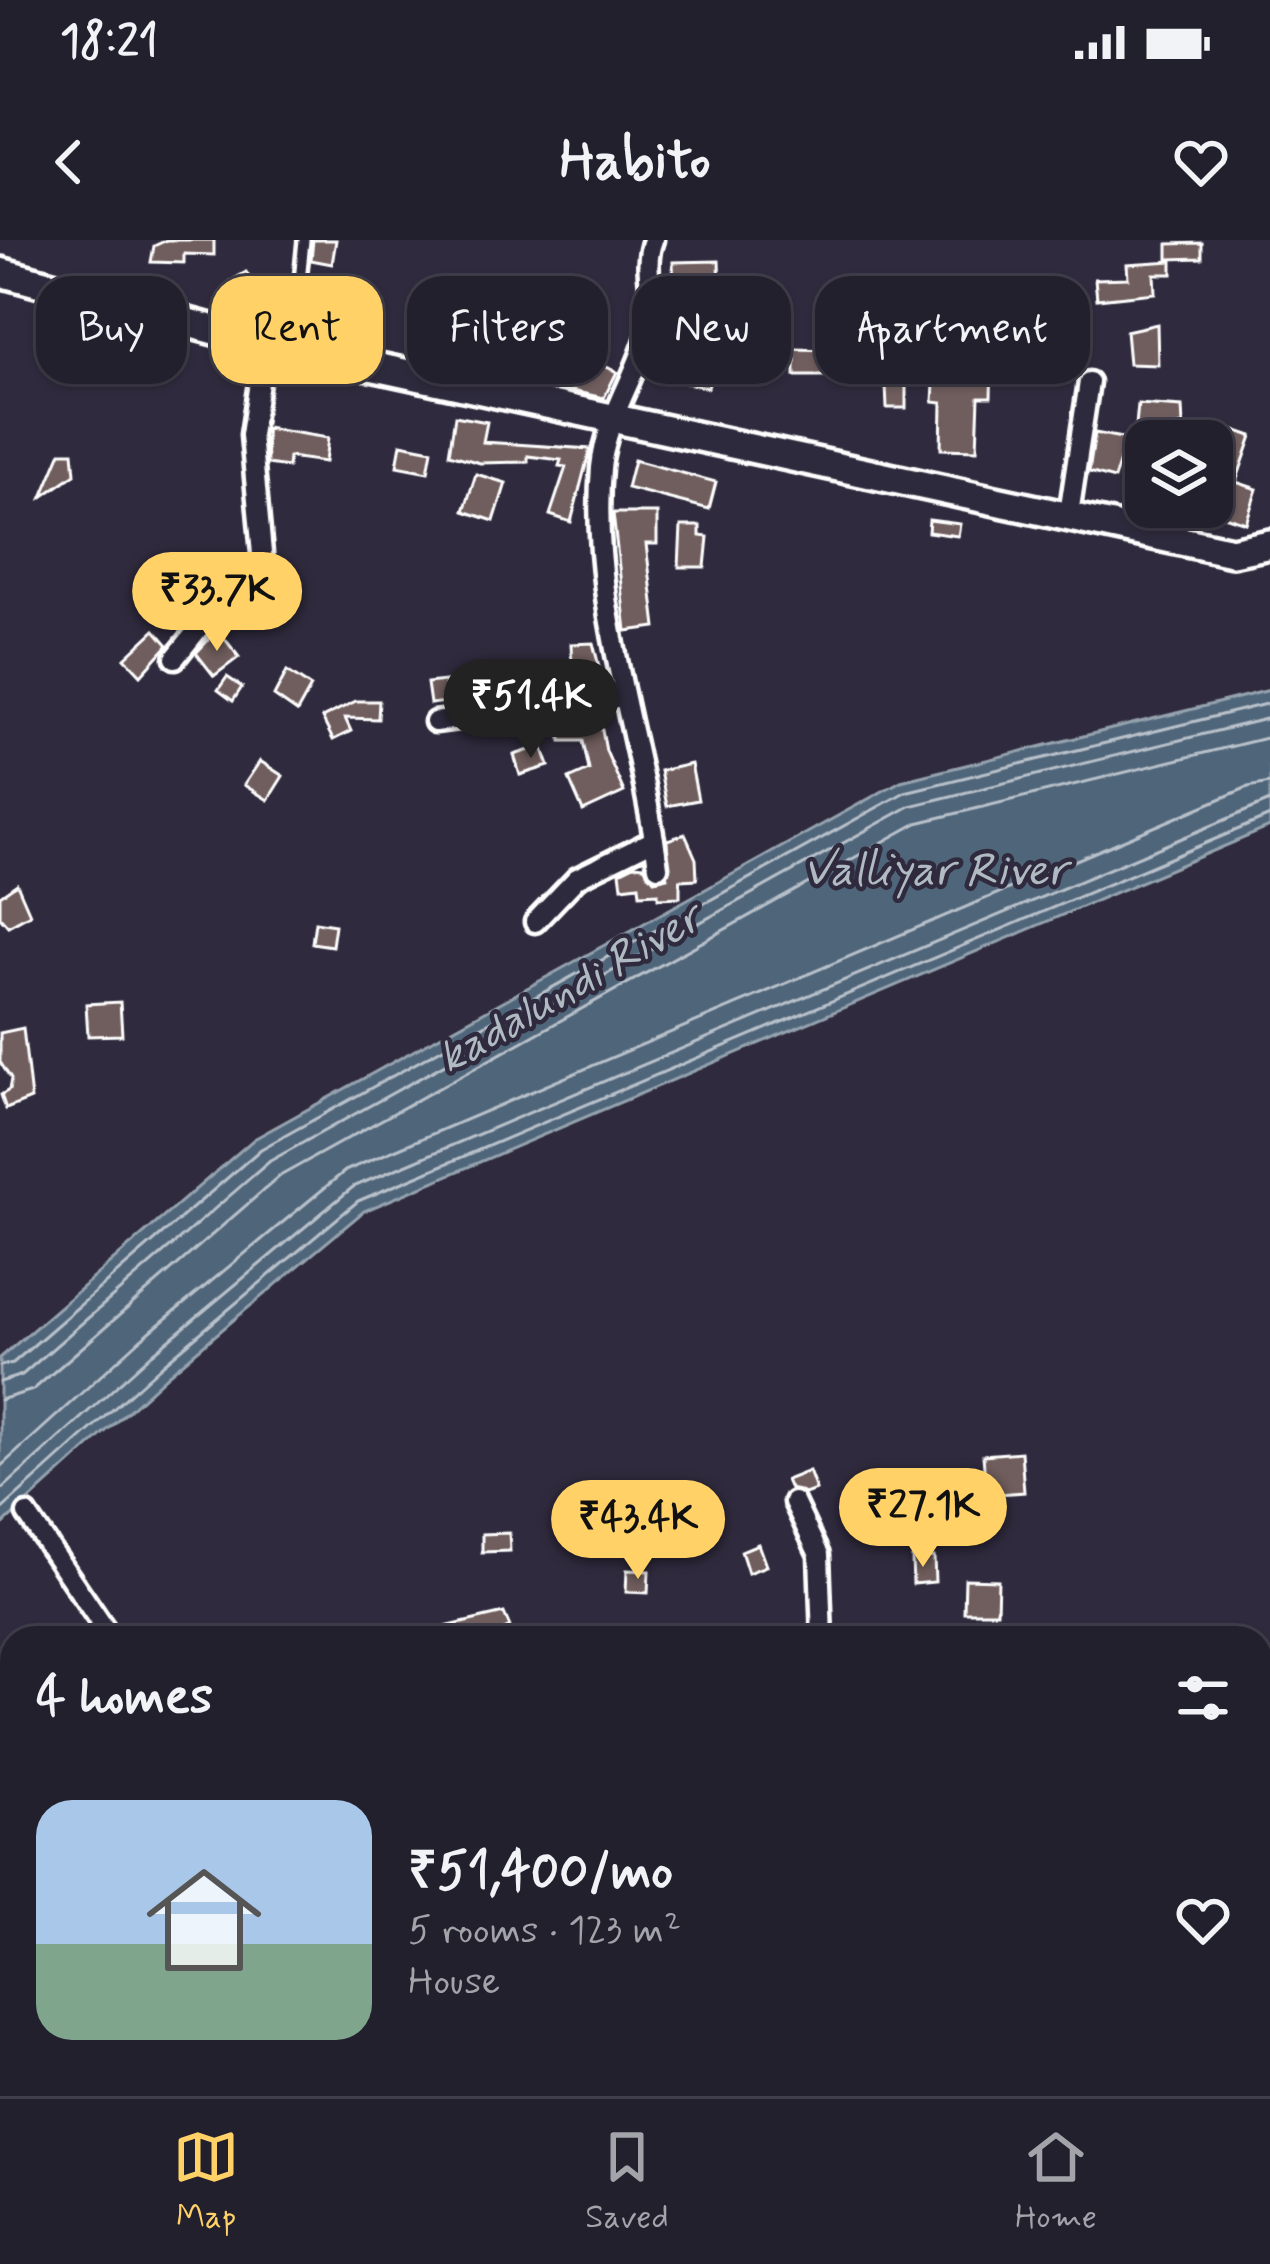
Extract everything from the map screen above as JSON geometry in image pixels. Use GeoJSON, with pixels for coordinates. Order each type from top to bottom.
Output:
{"type":"FeatureCollection","features":[{"type":"Feature","properties":{"kind":"main road"},"geometry":{"type":"LineString","coordinates":[[0,272],[211,329]]}},
{"type":"Feature","properties":{"kind":"main road"},"geometry":{"type":"LineString","coordinates":[[383,369],[1232,551],[1270,544]]}},
{"type":"Feature","properties":{"kind":"street"},"geometry":{"type":"LineString","coordinates":[[653,240],[644,266],[650,327],[611,418],[601,467],[602,553],[624,697],[658,867]]}},
{"type":"Feature","properties":{"kind":"street"},"geometry":{"type":"LineString","coordinates":[[176,658],[211,613],[250,602],[263,564],[250,435],[258,384]]}},
{"type":"Feature","properties":{"kind":"street"},"geometry":{"type":"LineString","coordinates":[[1069,514],[1089,384]]}},
{"type":"Feature","properties":{"kind":"street"},"geometry":{"type":"LineString","coordinates":[[435,722],[624,697]]}},
{"type":"Feature","properties":{"kind":"street"},"geometry":{"type":"LineString","coordinates":[[535,922],[578,878],[654,840]]}},
{"type":"Feature","properties":{"kind":"street"},"geometry":{"type":"LineString","coordinates":[[794,1502],[819,1555],[822,1626]]}},
{"type":"Feature","properties":{"kind":"street"},"geometry":{"type":"LineString","coordinates":[[27,1514],[103,1626]]}},
{"type":"Feature","properties":{"kind":"lane"},"geometry":{"type":"LineString","coordinates":[[300,276],[304,240]]}},
{"type":"Feature","properties":{"kind":"water","name":"Valliyar River"},"geometry":{"type":"Polygon","coordinates":[[[1270,690],[1270,827],[364,1211],[169,1374],[0,1527],[0,1358],[254,1139],[901,781],[1270,690]]]}},
{"type":"Feature","properties":{"kind":"building"},"geometry":{"type":"Polygon","coordinates":[[[167,240],[214,240],[214,255],[184,254],[184,263],[151,262],[154,246],[167,240]]]}},
{"type":"Feature","properties":{"kind":"building"},"geometry":{"type":"Polygon","coordinates":[[[313,240],[336,240],[332,264],[311,260],[313,240]]]}},
{"type":"Feature","properties":{"kind":"building"},"geometry":{"type":"Polygon","coordinates":[[[1202,243],[1202,258],[1168,259],[1168,244],[1202,243]]]}},
{"type":"Feature","properties":{"kind":"building"},"geometry":{"type":"Polygon","coordinates":[[[719,261],[720,276],[673,276],[673,262],[719,261]]]}},
{"type":"Feature","properties":{"kind":"building"},"geometry":{"type":"Polygon","coordinates":[[[1172,261],[1172,274],[1154,274],[1155,293],[1097,299],[1095,279],[1128,278],[1127,264],[1172,261]]]}},
{"type":"Feature","properties":{"kind":"building"},"geometry":{"type":"Polygon","coordinates":[[[1157,324],[1158,365],[1129,364],[1126,331],[1157,324]]]}},
{"type":"Feature","properties":{"kind":"building"},"geometry":{"type":"Polygon","coordinates":[[[795,349],[815,350],[815,376],[795,376],[795,349]]]}},
{"type":"Feature","properties":{"kind":"building"},"geometry":{"type":"Polygon","coordinates":[[[608,368],[617,372],[604,398],[567,390],[569,384],[608,384],[608,368]]]}},
{"type":"Feature","properties":{"kind":"building"},"geometry":{"type":"Polygon","coordinates":[[[934,384],[991,384],[991,397],[979,397],[977,450],[941,449],[942,403],[933,402],[934,384]]]}},
{"type":"Feature","properties":{"kind":"building"},"geometry":{"type":"Polygon","coordinates":[[[886,385],[906,385],[906,408],[887,408],[886,385]]]}},
{"type":"Feature","properties":{"kind":"building"},"geometry":{"type":"Polygon","coordinates":[[[1138,404],[1182,407],[1183,420],[1136,420],[1138,404]]]}},
{"type":"Feature","properties":{"kind":"building"},"geometry":{"type":"Polygon","coordinates":[[[455,416],[487,422],[483,442],[590,449],[571,522],[550,515],[566,467],[559,466],[561,460],[528,456],[528,462],[480,463],[449,454],[455,416]]]}},
{"type":"Feature","properties":{"kind":"building"},"geometry":{"type":"Polygon","coordinates":[[[266,428],[328,438],[325,462],[289,457],[288,467],[267,464],[266,428]]]}},
{"type":"Feature","properties":{"kind":"building"},"geometry":{"type":"Polygon","coordinates":[[[1233,429],[1252,436],[1236,482],[1257,489],[1246,523],[1233,519],[1233,429]]]}},
{"type":"Feature","properties":{"kind":"building"},"geometry":{"type":"Polygon","coordinates":[[[1095,433],[1125,439],[1114,479],[1089,472],[1095,433]]]}},
{"type":"Feature","properties":{"kind":"building"},"geometry":{"type":"Polygon","coordinates":[[[401,444],[432,450],[428,472],[397,466],[401,444]]]}},
{"type":"Feature","properties":{"kind":"building"},"geometry":{"type":"Polygon","coordinates":[[[61,452],[73,452],[75,474],[42,497],[61,452]]]}},
{"type":"Feature","properties":{"kind":"building"},"geometry":{"type":"Polygon","coordinates":[[[634,460],[716,482],[709,509],[627,488],[634,460]]]}},
{"type":"Feature","properties":{"kind":"building"},"geometry":{"type":"Polygon","coordinates":[[[476,474],[506,483],[494,521],[464,511],[476,474]]]}},
{"type":"Feature","properties":{"kind":"building"},"geometry":{"type":"Polygon","coordinates":[[[613,513],[657,513],[657,544],[646,544],[656,627],[626,631],[613,513]]]}},
{"type":"Feature","properties":{"kind":"building"},"geometry":{"type":"Polygon","coordinates":[[[929,520],[960,524],[958,536],[928,532],[929,520]]]}},
{"type":"Feature","properties":{"kind":"building"},"geometry":{"type":"Polygon","coordinates":[[[681,526],[700,526],[700,536],[708,537],[705,567],[679,567],[681,526]]]}},
{"type":"Feature","properties":{"kind":"building"},"geometry":{"type":"Polygon","coordinates":[[[155,630],[168,645],[141,675],[125,658],[155,630]]]}},
{"type":"Feature","properties":{"kind":"building"},"geometry":{"type":"Polygon","coordinates":[[[218,630],[239,657],[214,676],[196,653],[218,630]]]}},
{"type":"Feature","properties":{"kind":"building"},"geometry":{"type":"Polygon","coordinates":[[[593,643],[600,670],[590,670],[591,685],[573,686],[571,644],[593,643]]]}},
{"type":"Feature","properties":{"kind":"building"},"geometry":{"type":"Polygon","coordinates":[[[287,671],[311,687],[297,712],[274,696],[287,671]]]}},
{"type":"Feature","properties":{"kind":"building"},"geometry":{"type":"Polygon","coordinates":[[[227,677],[242,687],[233,701],[218,690],[227,677]]]}},
{"type":"Feature","properties":{"kind":"building"},"geometry":{"type":"Polygon","coordinates":[[[445,681],[447,702],[430,704],[427,683],[445,681]]]}},
{"type":"Feature","properties":{"kind":"building"},"geometry":{"type":"Polygon","coordinates":[[[356,701],[379,701],[378,719],[345,718],[351,731],[333,740],[322,718],[356,701]]]}},
{"type":"Feature","properties":{"kind":"building"},"geometry":{"type":"Polygon","coordinates":[[[600,719],[606,751],[624,792],[583,811],[569,779],[589,770],[583,741],[561,741],[560,723],[600,719]]]}},
{"type":"Feature","properties":{"kind":"building"},"geometry":{"type":"Polygon","coordinates":[[[542,746],[549,766],[520,775],[514,755],[542,746]]]}},
{"type":"Feature","properties":{"kind":"building"},"geometry":{"type":"Polygon","coordinates":[[[260,761],[283,776],[268,800],[244,785],[260,761]]]}},
{"type":"Feature","properties":{"kind":"building"},"geometry":{"type":"Polygon","coordinates":[[[691,764],[698,800],[667,806],[660,771],[691,764]]]}},
{"type":"Feature","properties":{"kind":"building"},"geometry":{"type":"Polygon","coordinates":[[[685,834],[696,859],[697,879],[680,880],[680,897],[640,894],[639,885],[622,887],[620,872],[634,865],[644,866],[654,880],[667,877],[667,840],[685,834]]]}},
{"type":"Feature","properties":{"kind":"building"},"geometry":{"type":"Polygon","coordinates":[[[17,884],[30,914],[8,926],[0,917],[0,896],[17,884]]]}},
{"type":"Feature","properties":{"kind":"building"},"geometry":{"type":"Polygon","coordinates":[[[315,922],[335,925],[332,946],[312,943],[315,922]]]}},
{"type":"Feature","properties":{"kind":"building"},"geometry":{"type":"Polygon","coordinates":[[[120,1002],[122,1035],[88,1036],[86,1004],[120,1002]]]}},
{"type":"Feature","properties":{"kind":"building"},"geometry":{"type":"Polygon","coordinates":[[[23,1028],[31,1099],[6,1109],[1,1095],[9,1090],[11,1079],[0,1062],[0,1033],[23,1028]]]}},
{"type":"Feature","properties":{"kind":"building"},"geometry":{"type":"Polygon","coordinates":[[[1021,1452],[1024,1492],[986,1495],[983,1455],[1021,1452]]]}},
{"type":"Feature","properties":{"kind":"building"},"geometry":{"type":"Polygon","coordinates":[[[809,1471],[816,1490],[805,1494],[790,1489],[786,1480],[809,1471]]]}},
{"type":"Feature","properties":{"kind":"building"},"geometry":{"type":"Polygon","coordinates":[[[509,1533],[510,1551],[482,1552],[482,1534],[509,1533]]]}},
{"type":"Feature","properties":{"kind":"building"},"geometry":{"type":"Polygon","coordinates":[[[758,1544],[766,1566],[748,1573],[741,1551],[758,1544]]]}},
{"type":"Feature","properties":{"kind":"building"},"geometry":{"type":"Polygon","coordinates":[[[934,1557],[935,1582],[913,1584],[912,1558],[934,1557]]]}},
{"type":"Feature","properties":{"kind":"building"},"geometry":{"type":"Polygon","coordinates":[[[627,1570],[649,1571],[648,1593],[626,1592],[627,1570]]]}},
{"type":"Feature","properties":{"kind":"building"},"geometry":{"type":"Polygon","coordinates":[[[965,1579],[998,1580],[997,1612],[964,1612],[965,1579]]]}},
{"type":"Feature","properties":{"kind":"building"},"geometry":{"type":"Polygon","coordinates":[[[504,1613],[510,1626],[449,1626],[504,1613]]]}},
{"type":"Feature","properties":{"kind":"water label","name":"kadalundi River"},"geometry":{"type":"Point","coordinates":[568,986]}}]}
